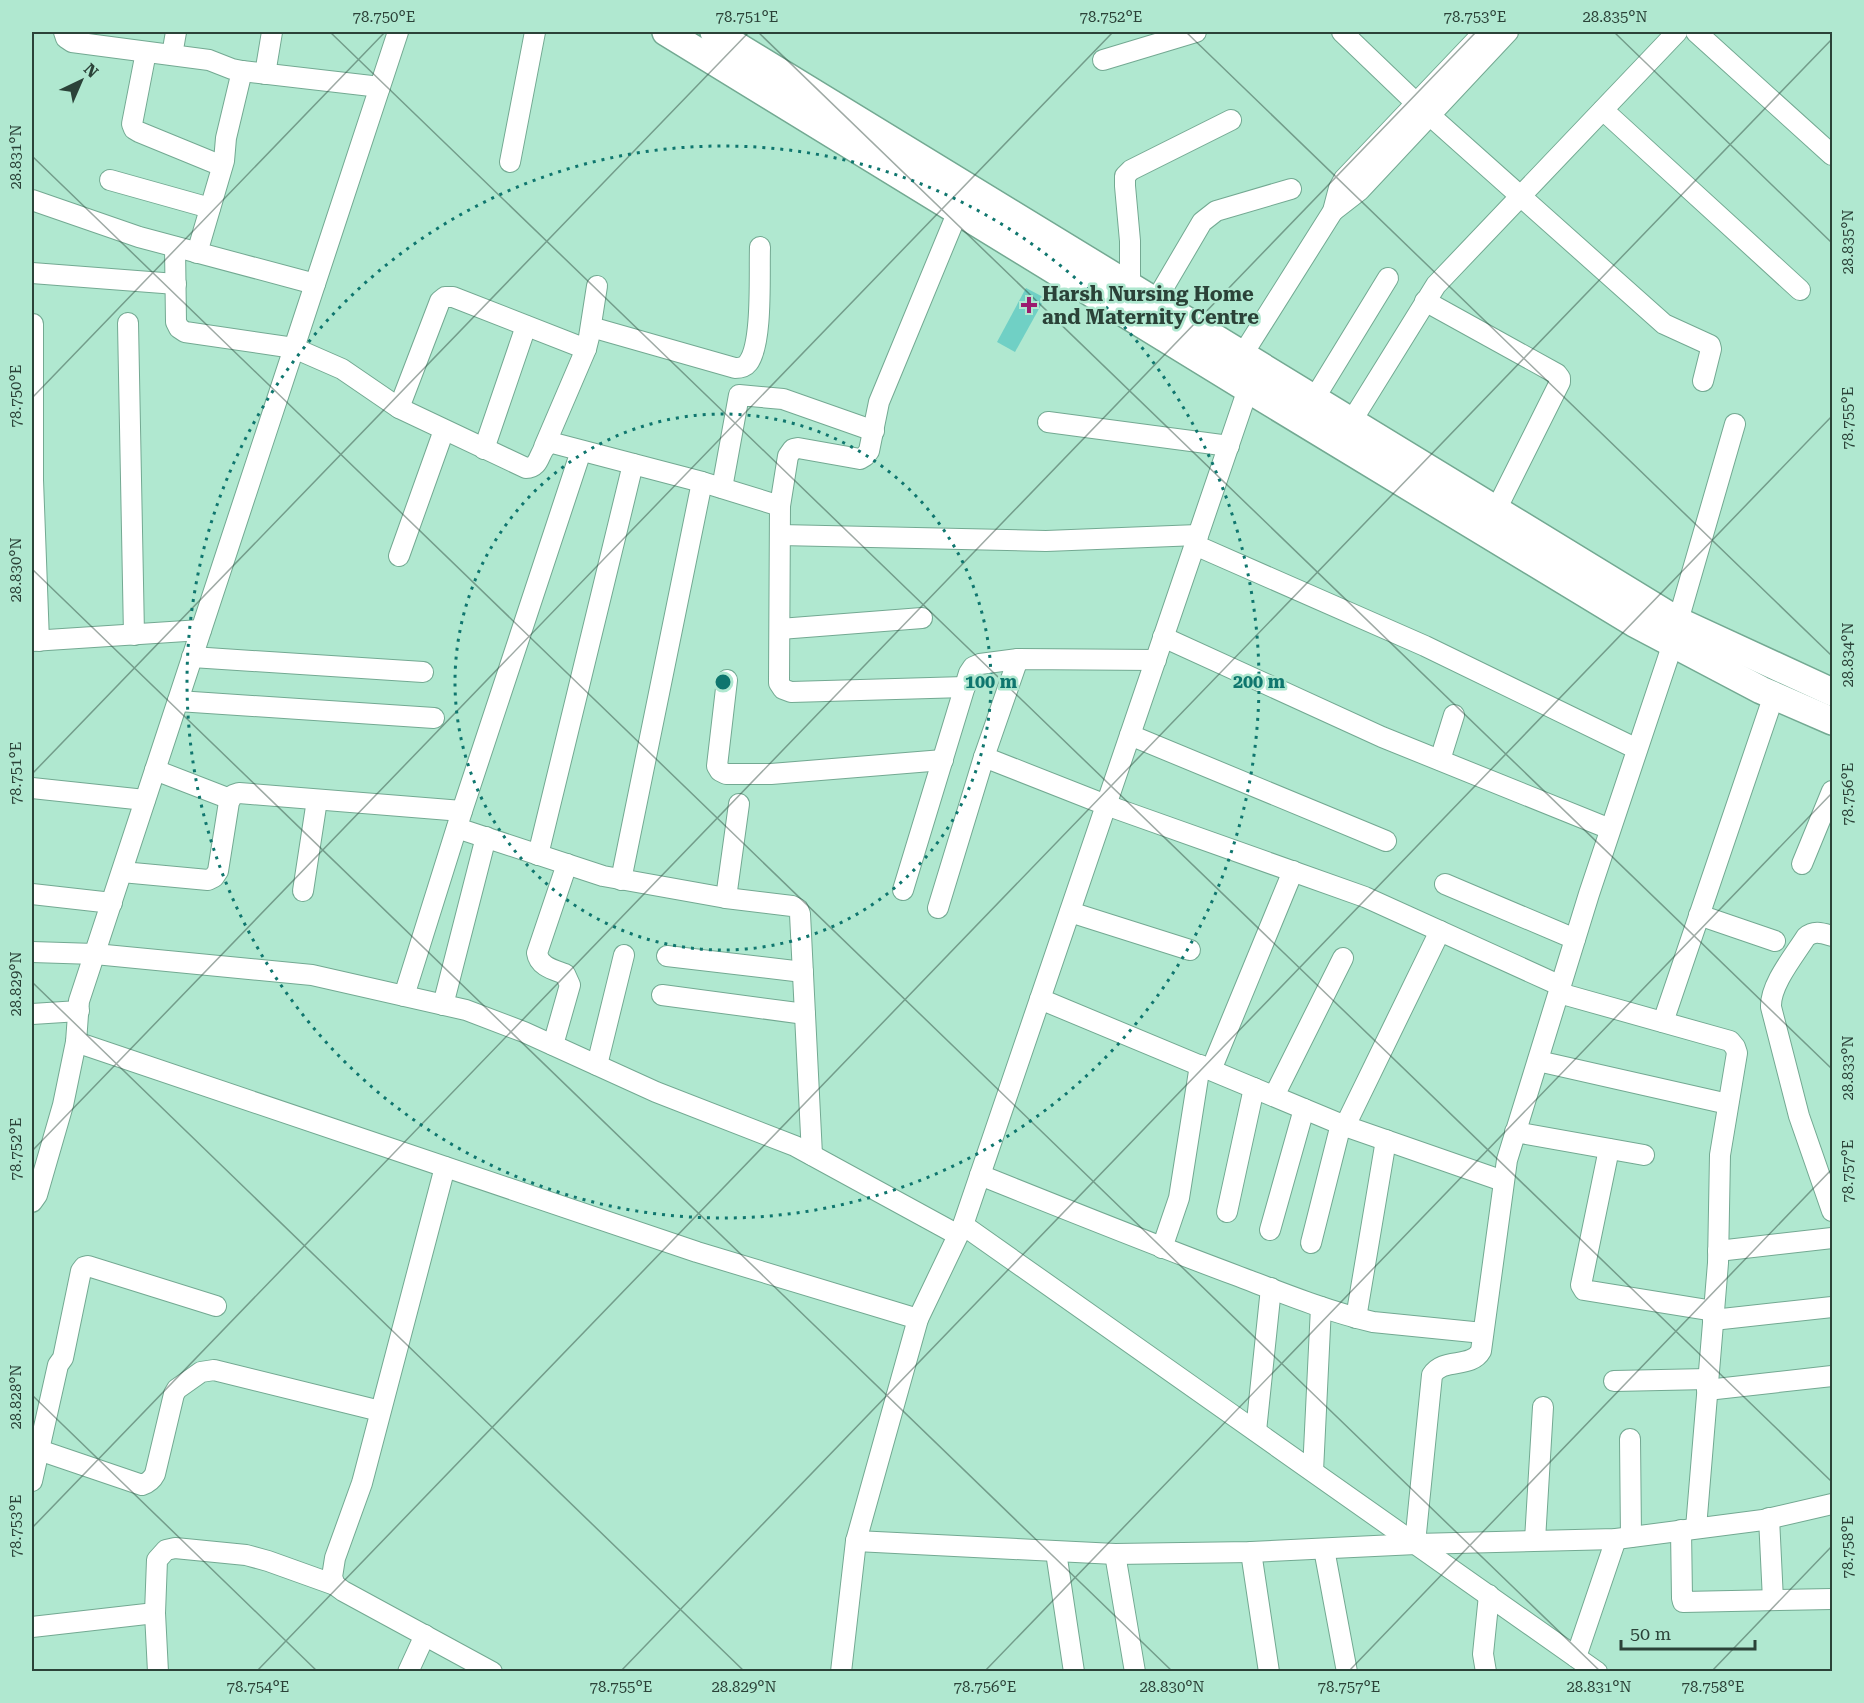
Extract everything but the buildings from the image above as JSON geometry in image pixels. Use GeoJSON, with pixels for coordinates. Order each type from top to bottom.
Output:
{"type":"FeatureCollection","features":[{"type":"Feature","properties":{"kind":"street"},"geometry":{"type":"LineString","coordinates":[[64,32],[66,38],[72,42],[209,60],[242,71],[380,87]]}},
{"type":"Feature","properties":{"kind":"street"},"geometry":{"type":"LineString","coordinates":[[172,56],[176,32]]}},
{"type":"Feature","properties":{"kind":"street"},"geometry":{"type":"LineString","coordinates":[[265,74],[272,32]]}},
{"type":"Feature","properties":{"kind":"street"},"geometry":{"type":"LineString","coordinates":[[32,1202],[37,1195],[63,1105],[76,1042],[79,1000],[398,32]]}},
{"type":"Feature","properties":{"kind":"street"},"geometry":{"type":"LineString","coordinates":[[510,162],[535,32]]}},
{"type":"Feature","properties":{"kind":"street"},"geometry":{"type":"LineString","coordinates":[[666,32],[958,211],[995,219],[1130,286],[1155,302],[1244,371],[1314,399],[1496,510],[1761,690],[1833,721]]}},
{"type":"Feature","properties":{"kind":"street"},"geometry":{"type":"LineString","coordinates":[[714,32],[995,219],[1244,371],[1634,623],[1675,632],[1833,692]]}},
{"type":"Feature","properties":{"kind":"street"},"geometry":{"type":"LineString","coordinates":[[1103,60],[1196,32]]}},
{"type":"Feature","properties":{"kind":"street"},"geometry":{"type":"LineString","coordinates":[[1342,32],[1423,109],[1664,324],[1710,345],[1703,381]]}},
{"type":"Feature","properties":{"kind":"street"},"geometry":{"type":"LineString","coordinates":[[1423,109],[1484,32]]}},
{"type":"Feature","properties":{"kind":"street"},"geometry":{"type":"LineString","coordinates":[[841,1671],[856,1541],[918,1318],[960,1230],[980,1175],[1229,446],[1244,371],[1333,211],[1339,188],[1344,179],[1508,32]]}},
{"type":"Feature","properties":{"kind":"street"},"geometry":{"type":"LineString","coordinates":[[1351,422],[1436,285],[1677,32]]}},
{"type":"Feature","properties":{"kind":"street"},"geometry":{"type":"LineString","coordinates":[[1696,32],[1833,155]]}},
{"type":"Feature","properties":{"kind":"street"},"geometry":{"type":"LineString","coordinates":[[146,52],[132,124],[134,129],[222,166]]}},
{"type":"Feature","properties":{"kind":"street"},"geometry":{"type":"LineString","coordinates":[[197,253],[222,166],[226,138],[242,71]]}},
{"type":"Feature","properties":{"kind":"street"},"geometry":{"type":"LineString","coordinates":[[1603,110],[1800,290]]}},
{"type":"Feature","properties":{"kind":"street"},"geometry":{"type":"LineString","coordinates":[[1130,286],[1130,241],[1125,176],[1131,170],[1231,120]]}},
{"type":"Feature","properties":{"kind":"street"},"geometry":{"type":"LineString","coordinates":[[110,180],[210,208]]}},
{"type":"Feature","properties":{"kind":"street"},"geometry":{"type":"LineString","coordinates":[[1155,302],[1202,222],[1208,216],[1216,211],[1291,189]]}},
{"type":"Feature","properties":{"kind":"street"},"geometry":{"type":"LineString","coordinates":[[32,200],[139,237],[315,284]]}},
{"type":"Feature","properties":{"kind":"street"},"geometry":{"type":"LineString","coordinates":[[958,211],[879,402],[869,451],[860,459],[798,448],[793,449],[788,456],[780,506],[779,683],[783,689],[790,692],[965,687]]}},
{"type":"Feature","properties":{"kind":"street"},"geometry":{"type":"LineString","coordinates":[[176,247],[176,322],[185,332],[294,348],[342,369],[399,408],[526,468],[531,468],[536,464],[586,349],[597,286]]}},
{"type":"Feature","properties":{"kind":"street"},"geometry":{"type":"LineString","coordinates":[[591,327],[735,368],[742,368],[748,363],[758,336],[760,247]]}},
{"type":"Feature","properties":{"kind":"street"},"geometry":{"type":"LineString","coordinates":[[32,273],[176,284]]}},
{"type":"Feature","properties":{"kind":"street"},"geometry":{"type":"LineString","coordinates":[[1314,399],[1388,278]]}},
{"type":"Feature","properties":{"kind":"street"},"geometry":{"type":"LineString","coordinates":[[399,408],[440,301],[445,297],[453,297],[586,349]]}},
{"type":"Feature","properties":{"kind":"street"},"geometry":{"type":"LineString","coordinates":[[1425,301],[1557,374],[1560,378],[1496,510]]}},
{"type":"Feature","properties":{"kind":"street"},"geometry":{"type":"LineString","coordinates":[[128,323],[134,635]]}},
{"type":"Feature","properties":{"kind":"street"},"geometry":{"type":"LineString","coordinates":[[33,324],[35,641],[201,630]]}},
{"type":"Feature","properties":{"kind":"street"},"geometry":{"type":"LineString","coordinates":[[484,449],[526,326]]}},
{"type":"Feature","properties":{"kind":"street"},"geometry":{"type":"LineString","coordinates":[[722,488],[739,395],[783,399],[873,431]]}},
{"type":"Feature","properties":{"kind":"street"},"geometry":{"type":"LineString","coordinates":[[1048,422],[1229,446]]}},
{"type":"Feature","properties":{"kind":"street"},"geometry":{"type":"LineString","coordinates":[[1415,1544],[1432,1375],[1442,1366],[1473,1360],[1481,1351],[1503,1181],[1515,1132],[1610,829],[1675,632],[1735,424]]}},
{"type":"Feature","properties":{"kind":"street"},"geometry":{"type":"LineString","coordinates":[[399,556],[444,430]]}},
{"type":"Feature","properties":{"kind":"street"},"geometry":{"type":"LineString","coordinates":[[544,447],[553,443],[702,482],[780,506]]}},
{"type":"Feature","properties":{"kind":"street"},"geometry":{"type":"LineString","coordinates":[[404,996],[581,451]]}},
{"type":"Feature","properties":{"kind":"street"},"geometry":{"type":"LineString","coordinates":[[538,855],[633,464]]}},
{"type":"Feature","properties":{"kind":"street"},"geometry":{"type":"LineString","coordinates":[[621,880],[702,482]]}},
{"type":"Feature","properties":{"kind":"street"},"geometry":{"type":"LineString","coordinates":[[780,535],[1046,541],[1197,540],[1425,646],[1637,749]]}},
{"type":"Feature","properties":{"kind":"street"},"geometry":{"type":"LineString","coordinates":[[780,629],[922,618]]}},
{"type":"Feature","properties":{"kind":"street"},"geometry":{"type":"LineString","coordinates":[[1163,637],[1383,737],[1610,829]]}},
{"type":"Feature","properties":{"kind":"street"},"geometry":{"type":"LineString","coordinates":[[192,657],[423,672]]}},
{"type":"Feature","properties":{"kind":"street"},"geometry":{"type":"LineString","coordinates":[[903,890],[969,672],[973,667],[1018,659],[1156,660]]}},
{"type":"Feature","properties":{"kind":"street"},"geometry":{"type":"LineString","coordinates":[[938,908],[984,758],[1018,659]]}},
{"type":"Feature","properties":{"kind":"street"},"geometry":{"type":"LineString","coordinates":[[727,680],[717,766],[726,774],[771,774],[942,760]]}},
{"type":"Feature","properties":{"kind":"street"},"geometry":{"type":"LineString","coordinates":[[1663,1022],[1774,695]]}},
{"type":"Feature","properties":{"kind":"street"},"geometry":{"type":"LineString","coordinates":[[178,701],[434,717]]}},
{"type":"Feature","properties":{"kind":"street"},"geometry":{"type":"LineString","coordinates":[[1440,760],[1454,715]]}},
{"type":"Feature","properties":{"kind":"street"},"geometry":{"type":"LineString","coordinates":[[1130,735],[1386,841]]}},
{"type":"Feature","properties":{"kind":"street"},"geometry":{"type":"LineString","coordinates":[[984,758],[1106,805],[1365,897],[1560,989],[1730,1041],[1737,1053],[1720,1155],[1718,1251],[1713,1316],[1682,1598],[1683,1602],[1833,1599]]}},
{"type":"Feature","properties":{"kind":"street"},"geometry":{"type":"LineString","coordinates":[[155,770],[230,799]]}},
{"type":"Feature","properties":{"kind":"street"},"geometry":{"type":"LineString","coordinates":[[32,788],[145,800]]}},
{"type":"Feature","properties":{"kind":"street"},"geometry":{"type":"LineString","coordinates":[[1802,864],[1833,791]]}},
{"type":"Feature","properties":{"kind":"street"},"geometry":{"type":"LineString","coordinates":[[122,872],[208,880],[214,877],[218,871],[230,799],[239,793],[317,800],[460,820],[486,837],[603,876],[726,898],[792,906],[798,909],[800,914],[812,1155]]}},
{"type":"Feature","properties":{"kind":"street"},"geometry":{"type":"LineString","coordinates":[[303,891],[317,800]]}},
{"type":"Feature","properties":{"kind":"street"},"geometry":{"type":"LineString","coordinates":[[726,898],[739,804]]}},
{"type":"Feature","properties":{"kind":"street"},"geometry":{"type":"LineString","coordinates":[[442,1005],[486,837]]}},
{"type":"Feature","properties":{"kind":"street"},"geometry":{"type":"LineString","coordinates":[[553,1045],[570,985],[566,974],[542,964],[537,953],[567,864]]}},
{"type":"Feature","properties":{"kind":"street"},"geometry":{"type":"LineString","coordinates":[[1162,1248],[1179,1198],[1205,1067],[1293,872]]}},
{"type":"Feature","properties":{"kind":"street"},"geometry":{"type":"LineString","coordinates":[[1444,884],[1575,939]]}},
{"type":"Feature","properties":{"kind":"street"},"geometry":{"type":"LineString","coordinates":[[32,894],[111,903]]}},
{"type":"Feature","properties":{"kind":"street"},"geometry":{"type":"LineString","coordinates":[[1070,912],[1190,950]]}},
{"type":"Feature","properties":{"kind":"street"},"geometry":{"type":"LineString","coordinates":[[1700,915],[1775,941]]}},
{"type":"Feature","properties":{"kind":"street"},"geometry":{"type":"LineString","coordinates":[[1311,1243],[1343,1125],[1440,931]]}},
{"type":"Feature","properties":{"kind":"street"},"geometry":{"type":"LineString","coordinates":[[1833,936],[1817,932],[1806,937],[1774,988],[1771,999],[1771,1007],[1799,1116],[1828,1186],[1833,1211]]}},
{"type":"Feature","properties":{"kind":"street"},"geometry":{"type":"LineString","coordinates":[[32,952],[95,954],[312,975],[442,1005],[488,1018],[656,1092],[771,1136],[960,1230],[1256,1431],[1597,1671]]}},
{"type":"Feature","properties":{"kind":"street"},"geometry":{"type":"LineString","coordinates":[[597,1065],[624,955]]}},
{"type":"Feature","properties":{"kind":"street"},"geometry":{"type":"LineString","coordinates":[[667,956],[803,972]]}},
{"type":"Feature","properties":{"kind":"street"},"geometry":{"type":"LineString","coordinates":[[1274,1096],[1343,958]]}},
{"type":"Feature","properties":{"kind":"street"},"geometry":{"type":"LineString","coordinates":[[662,995],[805,1014]]}},
{"type":"Feature","properties":{"kind":"street"},"geometry":{"type":"LineString","coordinates":[[1040,999],[1343,1125],[1503,1181]]}},
{"type":"Feature","properties":{"kind":"street"},"geometry":{"type":"LineString","coordinates":[[32,1014],[79,1011]]}},
{"type":"Feature","properties":{"kind":"street"},"geometry":{"type":"LineString","coordinates":[[76,1042],[697,1252],[918,1318]]}},
{"type":"Feature","properties":{"kind":"street"},"geometry":{"type":"LineString","coordinates":[[1538,1061],[1728,1104]]}},
{"type":"Feature","properties":{"kind":"street"},"geometry":{"type":"LineString","coordinates":[[1227,1212],[1254,1088]]}},
{"type":"Feature","properties":{"kind":"street"},"geometry":{"type":"LineString","coordinates":[[1270,1230],[1304,1109]]}},
{"type":"Feature","properties":{"kind":"street"},"geometry":{"type":"LineString","coordinates":[[1515,1132],[1644,1155]]}},
{"type":"Feature","properties":{"kind":"street"},"geometry":{"type":"LineString","coordinates":[[1356,1318],[1386,1140]]}},
{"type":"Feature","properties":{"kind":"street"},"geometry":{"type":"LineString","coordinates":[[1609,1149],[1581,1285],[1584,1290],[1713,1316],[1833,1307]]}},
{"type":"Feature","properties":{"kind":"street"},"geometry":{"type":"LineString","coordinates":[[335,1585],[332,1577],[335,1558],[362,1483],[445,1167]]}},
{"type":"Feature","properties":{"kind":"street"},"geometry":{"type":"LineString","coordinates":[[980,1175],[1162,1248],[1356,1318],[1373,1322],[1484,1333]]}},
{"type":"Feature","properties":{"kind":"street"},"geometry":{"type":"LineString","coordinates":[[1718,1251],[1833,1238]]}},
{"type":"Feature","properties":{"kind":"street"},"geometry":{"type":"LineString","coordinates":[[32,1480],[58,1365],[63,1358],[81,1271],[84,1266],[216,1306]]}},
{"type":"Feature","properties":{"kind":"street"},"geometry":{"type":"LineString","coordinates":[[1256,1431],[1271,1288]]}},
{"type":"Feature","properties":{"kind":"street"},"geometry":{"type":"LineString","coordinates":[[1313,1471],[1322,1307]]}},
{"type":"Feature","properties":{"kind":"street"},"geometry":{"type":"LineString","coordinates":[[39,1450],[142,1485],[145,1484],[155,1474],[174,1394],[206,1370],[214,1370],[380,1411]]}},
{"type":"Feature","properties":{"kind":"street"},"geometry":{"type":"LineString","coordinates":[[1614,1381],[1707,1384],[1833,1376]]}},
{"type":"Feature","properties":{"kind":"street"},"geometry":{"type":"LineString","coordinates":[[1535,1540],[1543,1407]]}},
{"type":"Feature","properties":{"kind":"street"},"geometry":{"type":"LineString","coordinates":[[1576,1657],[1623,1538],[1630,1439]]}},
{"type":"Feature","properties":{"kind":"street"},"geometry":{"type":"LineString","coordinates":[[856,1541],[1115,1554],[1251,1552],[1415,1544],[1623,1538],[1769,1518],[1833,1504]]}},
{"type":"Feature","properties":{"kind":"street"},"geometry":{"type":"LineString","coordinates":[[1769,1518],[1773,1600]]}},
{"type":"Feature","properties":{"kind":"street"},"geometry":{"type":"LineString","coordinates":[[158,1671],[155,1613],[157,1560],[166,1550],[175,1548],[246,1555],[335,1585],[492,1671]]}},
{"type":"Feature","properties":{"kind":"street"},"geometry":{"type":"LineString","coordinates":[[1324,1549],[1347,1671]]}},
{"type":"Feature","properties":{"kind":"street"},"geometry":{"type":"LineString","coordinates":[[1056,1552],[1074,1671]]}},
{"type":"Feature","properties":{"kind":"street"},"geometry":{"type":"LineString","coordinates":[[1251,1552],[1269,1671]]}},
{"type":"Feature","properties":{"kind":"street"},"geometry":{"type":"LineString","coordinates":[[1115,1554],[1135,1671]]}},
{"type":"Feature","properties":{"kind":"street"},"geometry":{"type":"LineString","coordinates":[[1486,1671],[1483,1654],[1489,1595]]}},
{"type":"Feature","properties":{"kind":"street"},"geometry":{"type":"LineString","coordinates":[[32,1626],[155,1613]]}},
{"type":"Feature","properties":{"kind":"street"},"geometry":{"type":"LineString","coordinates":[[408,1671],[425,1635]]}},
{"type":"Feature","properties":{"kind":"place","name":"Harsh Nursing Home and Maternity Centre"},"geometry":{"type":"Point","coordinates":[1029,305]}}]}
